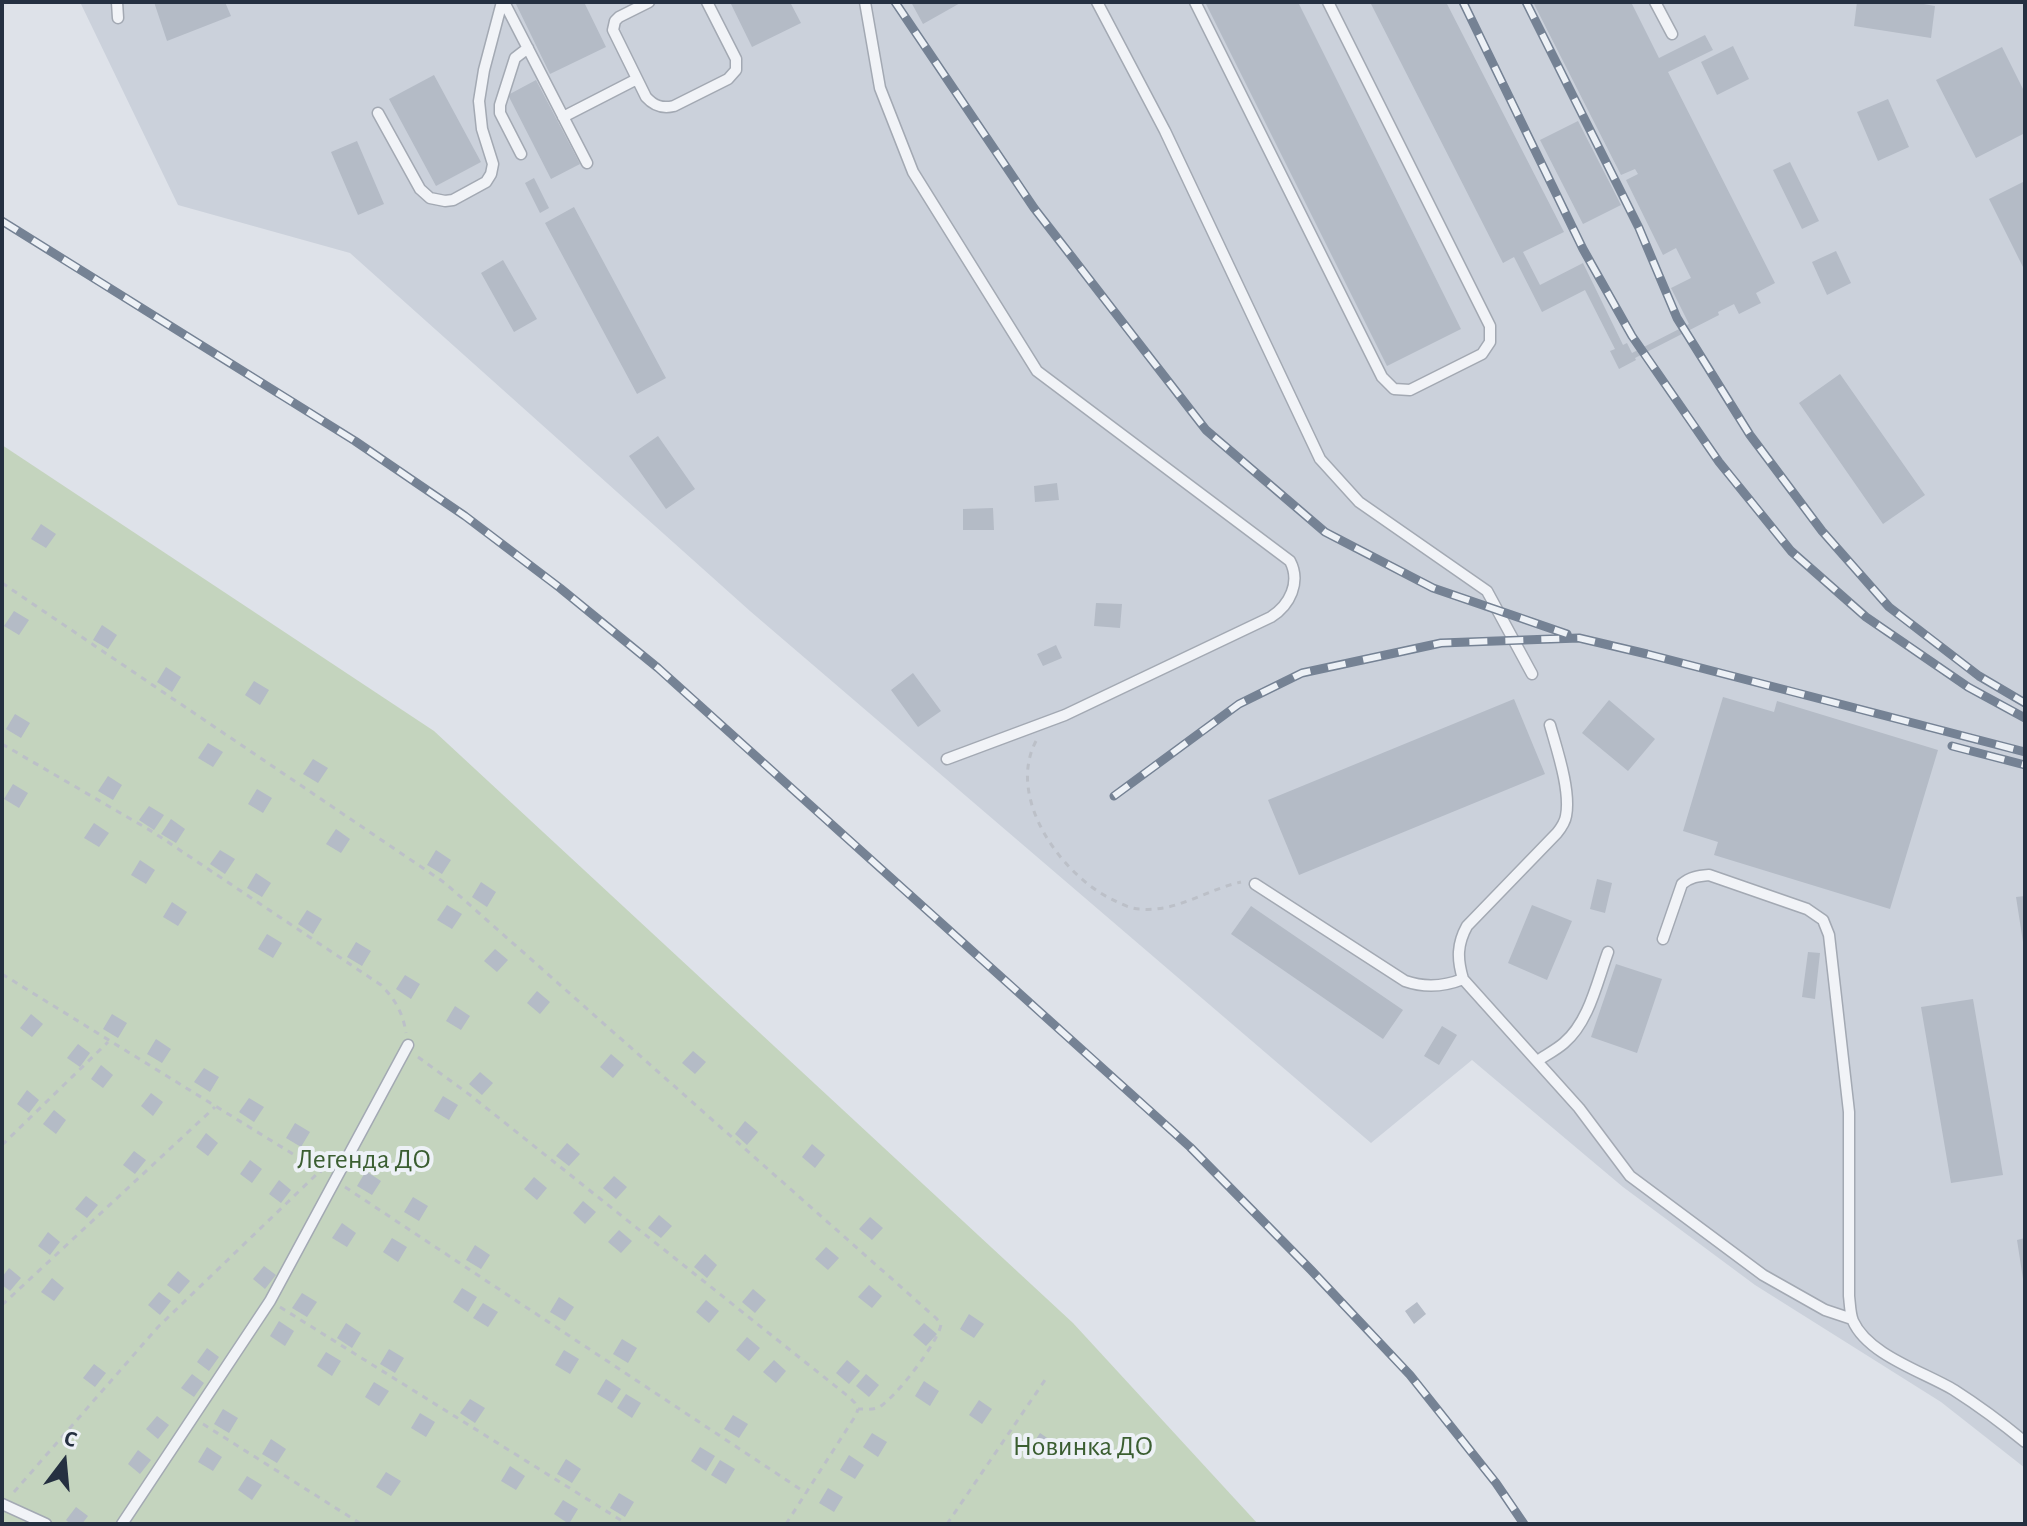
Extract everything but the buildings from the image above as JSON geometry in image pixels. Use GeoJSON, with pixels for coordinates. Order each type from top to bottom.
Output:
{"type":"FeatureCollection","features":[{"type":"Feature","properties":{"kind":"lane"},"geometry":{"type":"LineString","coordinates":[[117,2],[118,18]]}},
{"type":"Feature","properties":{"kind":"lane"},"geometry":{"type":"LineString","coordinates":[[503,2],[587,163]]}},
{"type":"Feature","properties":{"kind":"lane"},"geometry":{"type":"LineString","coordinates":[[378,113],[420,189],[430,198],[453,200],[486,182],[493,164],[482,129],[479,101],[484,70],[503,2]]}},
{"type":"Feature","properties":{"kind":"lane"},"geometry":{"type":"LineString","coordinates":[[649,2],[619,17],[613,26],[614,35],[646,97],[666,108],[733,75],[737,65],[707,2]]}},
{"type":"Feature","properties":{"kind":"lane"},"geometry":{"type":"LineString","coordinates":[[865,2],[880,88],[913,172],[1037,371],[1290,561],[1295,571],[1291,593],[1280,612],[1271,617],[1065,715],[947,759]]}},
{"type":"Feature","properties":{"kind":"lane"},"geometry":{"type":"LineString","coordinates":[[1097,2],[1165,131],[1320,459],[1359,502],[1487,591],[1532,674]]}},
{"type":"Feature","properties":{"kind":"lane"},"geometry":{"type":"LineString","coordinates":[[1195,2],[1382,377],[1394,389],[1410,390],[1482,354],[1490,342],[1490,326],[1328,2]]}},
{"type":"Feature","properties":{"kind":"lane"},"geometry":{"type":"LineString","coordinates":[[1655,2],[1672,34]]}},
{"type":"Feature","properties":{"kind":"lane"},"geometry":{"type":"LineString","coordinates":[[521,154],[500,113],[500,105],[515,58],[528,48]]}},
{"type":"Feature","properties":{"kind":"lane"},"geometry":{"type":"LineString","coordinates":[[563,117],[637,79]]}},
{"type":"Feature","properties":{"kind":"lane"},"geometry":{"type":"LineString","coordinates":[[1550,725],[1567,801],[1566,819],[1557,833],[1467,926],[1459,949],[1458,963],[1463,979],[1579,1108],[1630,1176],[1763,1275],[1825,1310],[1852,1319]]}},
{"type":"Feature","properties":{"kind":"lane"},"geometry":{"type":"LineString","coordinates":[[1663,939],[1682,884],[1698,876],[1709,875],[1807,909],[1823,920],[1829,935],[1849,1112],[1849,1296],[1852,1319],[1860,1332],[1899,1363],[1951,1388],[1995,1417],[2025,1442]]}},
{"type":"Feature","properties":{"kind":"lane"},"geometry":{"type":"LineString","coordinates":[[1255,884],[1405,981],[1431,986],[1463,979]]}},
{"type":"Feature","properties":{"kind":"lane"},"geometry":{"type":"LineString","coordinates":[[1537,1061],[1563,1044],[1574,1032],[1584,1016],[1608,952]]}},
{"type":"Feature","properties":{"kind":"lane"},"geometry":{"type":"LineString","coordinates":[[122,1524],[270,1301],[408,1045]]}},
{"type":"Feature","properties":{"kind":"lane"},"geometry":{"type":"LineString","coordinates":[[3,1504],[46,1524]]}},
{"type":"Feature","properties":{"kind":"path"},"geometry":{"type":"LineString","coordinates":[[2,583],[445,883],[936,1318],[941,1324],[937,1338],[896,1393],[875,1409],[858,1409]]}},
{"type":"Feature","properties":{"kind":"path"},"geometry":{"type":"LineString","coordinates":[[1039,736],[1030,753],[1028,778],[1040,825],[1059,857],[1099,893],[1136,909],[1153,910],[1239,882],[1255,884]]}},
{"type":"Feature","properties":{"kind":"path"},"geometry":{"type":"LineString","coordinates":[[2,744],[153,832],[381,985],[400,1008],[408,1045],[417,1056],[849,1397],[858,1409],[856,1415],[786,1524]]}},
{"type":"Feature","properties":{"kind":"path"},"geometry":{"type":"LineString","coordinates":[[3,976],[321,1171],[806,1493]]}},
{"type":"Feature","properties":{"kind":"path"},"geometry":{"type":"LineString","coordinates":[[2,1145],[109,1042]]}},
{"type":"Feature","properties":{"kind":"path"},"geometry":{"type":"LineString","coordinates":[[2,1305],[215,1107]]}},
{"type":"Feature","properties":{"kind":"path"},"geometry":{"type":"LineString","coordinates":[[3,1504],[158,1327],[321,1171]]}},
{"type":"Feature","properties":{"kind":"path"},"geometry":{"type":"LineString","coordinates":[[270,1301],[627,1524]]}},
{"type":"Feature","properties":{"kind":"path"},"geometry":{"type":"LineString","coordinates":[[947,1524],[1045,1380]]}},
{"type":"Feature","properties":{"kind":"path"},"geometry":{"type":"LineString","coordinates":[[193,1418],[361,1524]]}},
{"type":"Feature","properties":{"kind":"shaded area"},"geometry":{"type":"Polygon","coordinates":[[[80,2],[2025,2],[2025,1468],[1941,1402],[1755,1285],[1623,1187],[1472,1060],[1371,1143],[750,611],[350,253],[178,205],[80,2]]]}},
{"type":"Feature","properties":{"kind":"green space","name":"Легенда ДО"},"geometry":{"type":"Polygon","coordinates":[[[2,445],[434,731],[1073,1323],[1258,1524],[2,1524],[2,445]]]}},
{"type":"Feature","properties":{"kind":"railway"},"geometry":{"type":"LineString","coordinates":[[895,2],[1034,208],[1206,430],[1325,532],[1433,588],[1567,634]]}},
{"type":"Feature","properties":{"kind":"railway"},"geometry":{"type":"LineString","coordinates":[[1463,2],[1583,249],[1632,336],[1719,462],[1791,551],[1866,617],[1968,687],[2025,718]]}},
{"type":"Feature","properties":{"kind":"railway"},"geometry":{"type":"LineString","coordinates":[[1526,2],[1639,228],[1677,318],[1750,435],[1822,531],[1889,607],[1979,676],[2025,703]]}},
{"type":"Feature","properties":{"kind":"railway"},"geometry":{"type":"LineString","coordinates":[[2,221],[355,441],[465,516],[658,668],[1190,1147],[1410,1375],[1496,1483],[1524,1524]]}},
{"type":"Feature","properties":{"kind":"railway"},"geometry":{"type":"LineString","coordinates":[[1114,796],[1239,704],[1302,673],[1441,643],[1579,638],[2025,752]]}},
{"type":"Feature","properties":{"kind":"railway"},"geometry":{"type":"LineString","coordinates":[[1952,746],[2025,765]]}},
{"type":"Feature","properties":{"kind":"park label","name":"Новинка ДО"},"geometry":{"type":"Point","coordinates":[1083,1447]}}]}
